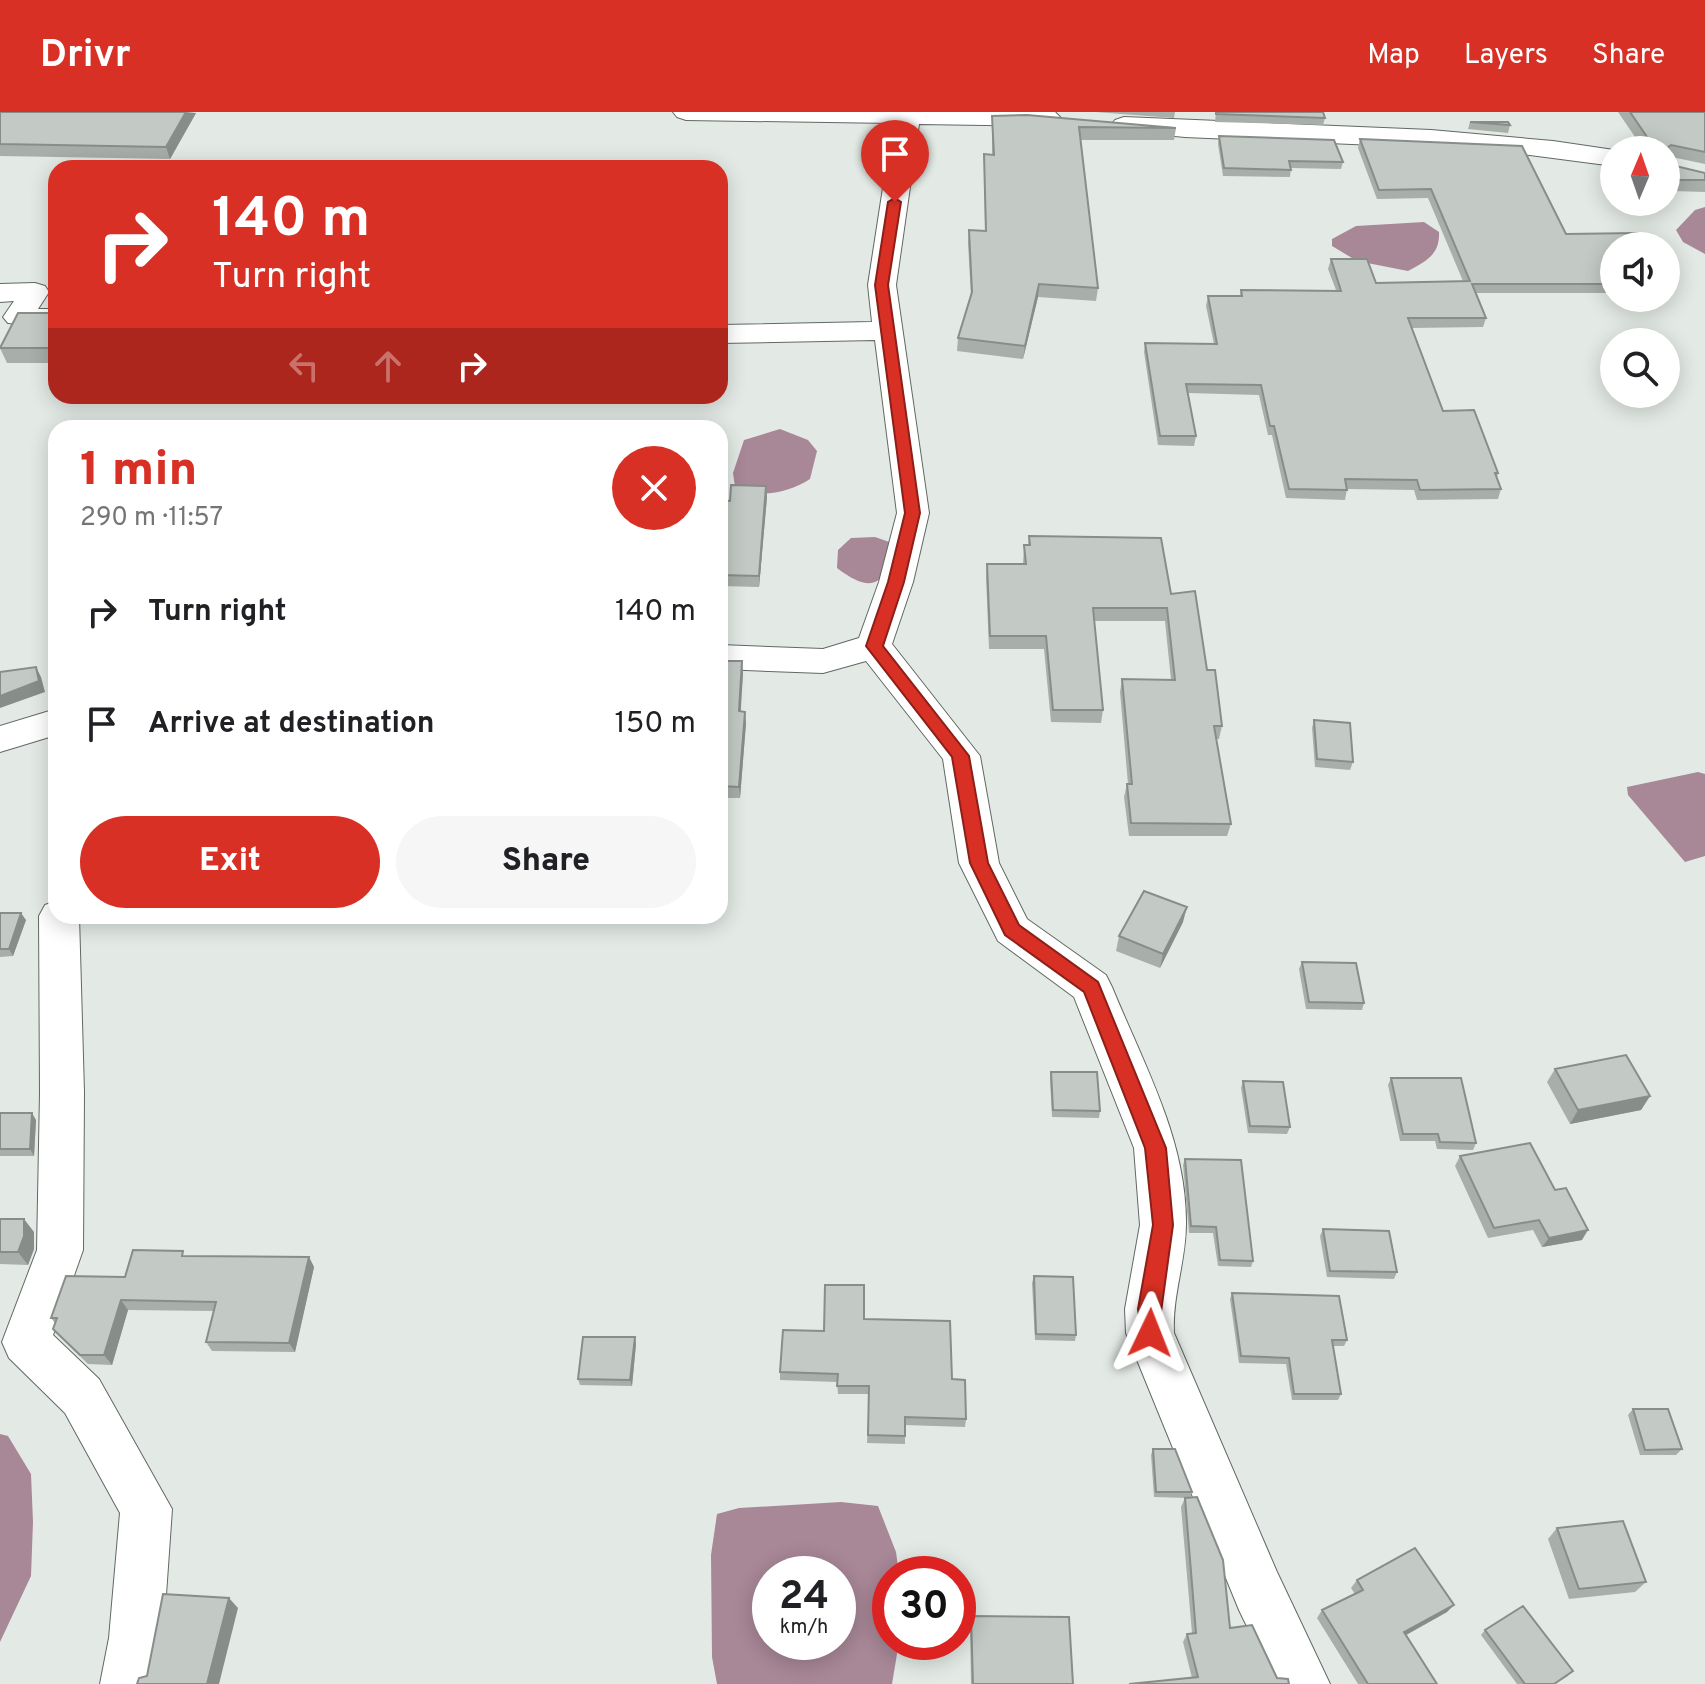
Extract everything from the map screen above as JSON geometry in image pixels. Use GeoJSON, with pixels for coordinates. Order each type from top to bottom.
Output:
{"type":"FeatureCollection","features":[{"type":"Feature","properties":{"kind":"street"},"geometry":{"type":"LineString","coordinates":[[686,112],[1071,120]]}},
{"type":"Feature","properties":{"kind":"street"},"geometry":{"type":"LineString","coordinates":[[874,646],[896,582],[913,513],[882,285],[907,118]]}},
{"type":"Feature","properties":{"kind":"street"},"geometry":{"type":"LineString","coordinates":[[1101,123],[1220,122],[1561,148],[1600,155]]}},
{"type":"Feature","properties":{"kind":"street"},"geometry":{"type":"LineString","coordinates":[[0,293],[35,292],[18,317],[48,318]]}},
{"type":"Feature","properties":{"kind":"street"},"geometry":{"type":"LineString","coordinates":[[728,334],[888,331]]}},
{"type":"Feature","properties":{"kind":"street"},"geometry":{"type":"LineString","coordinates":[[728,657],[823,661],[874,646]]}},
{"type":"Feature","properties":{"kind":"street"},"geometry":{"type":"LineString","coordinates":[[874,646],[961,756],[979,863],[1012,930],[1091,987],[1156,1148],[1163,1225],[1149,1309],[1150,1333],[1258,1591],[1303,1684]]}},
{"type":"Feature","properties":{"kind":"street"},"geometry":{"type":"LineString","coordinates":[[0,739],[48,724]]}},
{"type":"Feature","properties":{"kind":"street"},"geometry":{"type":"LineString","coordinates":[[59,924],[62,1092],[60,1250],[13,1349],[82,1396],[146,1509],[136,1638],[127,1684]]}},
{"type":"Feature","properties":{"kind":"shaded area"},"geometry":{"type":"Polygon","coordinates":[[[1705,207],[1705,254],[1683,242],[1680,232],[1676,230],[1695,210],[1705,207]]]}},
{"type":"Feature","properties":{"kind":"shaded area"},"geometry":{"type":"Polygon","coordinates":[[[1424,222],[1439,232],[1439,240],[1426,260],[1408,271],[1357,261],[1332,246],[1332,239],[1356,226],[1424,222]]]}},
{"type":"Feature","properties":{"kind":"shaded area"},"geometry":{"type":"Polygon","coordinates":[[[780,429],[808,440],[817,451],[810,479],[773,493],[754,493],[735,487],[733,473],[744,440],[780,429]]]}},
{"type":"Feature","properties":{"kind":"shaded area"},"geometry":{"type":"Polygon","coordinates":[[[875,537],[895,544],[887,569],[876,582],[860,582],[837,568],[838,550],[851,538],[875,537]]]}},
{"type":"Feature","properties":{"kind":"shaded area"},"geometry":{"type":"Polygon","coordinates":[[[1698,772],[1705,774],[1705,856],[1685,862],[1628,795],[1627,787],[1698,772]]]}},
{"type":"Feature","properties":{"kind":"shaded area"},"geometry":{"type":"Polygon","coordinates":[[[0,1434],[8,1436],[31,1474],[33,1522],[31,1576],[0,1642],[0,1434]]]}},
{"type":"Feature","properties":{"kind":"shaded area"},"geometry":{"type":"Polygon","coordinates":[[[841,1502],[878,1506],[897,1556],[872,1556],[872,1660],[896,1660],[892,1684],[717,1684],[712,1657],[711,1555],[717,1514],[739,1508],[841,1502]]]}},
{"type":"Feature","properties":{"kind":"building"},"geometry":{"type":"Polygon","coordinates":[[[0,112],[186,112],[166,147],[0,144],[0,112]]]}},
{"type":"Feature","properties":{"kind":"building"},"geometry":{"type":"Polygon","coordinates":[[[1323,112],[1325,118],[1216,114],[1323,112]]]}},
{"type":"Feature","properties":{"kind":"building"},"geometry":{"type":"Polygon","coordinates":[[[1630,112],[1705,112],[1705,152],[1680,147],[1680,136],[1646,136],[1630,112]]]}},
{"type":"Feature","properties":{"kind":"building"},"geometry":{"type":"Polygon","coordinates":[[[1027,115],[1176,128],[1079,127],[1098,288],[1039,284],[1025,346],[958,338],[972,292],[969,230],[986,231],[984,154],[994,155],[992,116],[1027,115]]]}},
{"type":"Feature","properties":{"kind":"building"},"geometry":{"type":"Polygon","coordinates":[[[1470,122],[1508,122],[1510,125],[1470,122]]]}},
{"type":"Feature","properties":{"kind":"building"},"geometry":{"type":"Polygon","coordinates":[[[1219,136],[1334,140],[1343,162],[1289,161],[1291,170],[1224,168],[1219,136]]]}},
{"type":"Feature","properties":{"kind":"building"},"geometry":{"type":"Polygon","coordinates":[[[1360,139],[1522,146],[1566,234],[1600,234],[1600,284],[1472,284],[1486,318],[1408,318],[1443,411],[1474,410],[1501,489],[1420,490],[1417,480],[1345,479],[1347,490],[1289,489],[1261,385],[1186,384],[1196,436],[1160,436],[1145,343],[1217,344],[1208,296],[1242,296],[1241,290],[1341,291],[1331,259],[1367,259],[1376,283],[1470,281],[1431,189],[1379,190],[1360,139]]]}},
{"type":"Feature","properties":{"kind":"building"},"geometry":{"type":"Polygon","coordinates":[[[1680,167],[1705,173],[1705,180],[1680,180],[1680,167]]]}},
{"type":"Feature","properties":{"kind":"building"},"geometry":{"type":"Polygon","coordinates":[[[18,313],[48,313],[48,348],[0,348],[18,313]]]}},
{"type":"Feature","properties":{"kind":"building"},"geometry":{"type":"Polygon","coordinates":[[[731,485],[766,486],[759,576],[728,575],[731,485]]]}},
{"type":"Feature","properties":{"kind":"building"},"geometry":{"type":"Polygon","coordinates":[[[1029,536],[1161,538],[1171,594],[1195,591],[1207,670],[1215,670],[1222,726],[1214,726],[1231,824],[1131,823],[1127,784],[1132,784],[1122,679],[1175,680],[1167,608],[1093,608],[1103,710],[1053,710],[1046,636],[990,636],[987,564],[1026,564],[1024,545],[1030,545],[1029,536]]]}},
{"type":"Feature","properties":{"kind":"building"},"geometry":{"type":"Polygon","coordinates":[[[728,661],[742,661],[739,711],[745,712],[739,787],[728,786],[728,661]]]}},
{"type":"Feature","properties":{"kind":"building"},"geometry":{"type":"Polygon","coordinates":[[[36,667],[39,681],[0,696],[0,672],[36,667]]]}},
{"type":"Feature","properties":{"kind":"building"},"geometry":{"type":"Polygon","coordinates":[[[1314,720],[1350,723],[1353,762],[1317,759],[1314,720]]]}},
{"type":"Feature","properties":{"kind":"building"},"geometry":{"type":"Polygon","coordinates":[[[1144,891],[1187,907],[1163,954],[1119,936],[1144,891]]]}},
{"type":"Feature","properties":{"kind":"building"},"geometry":{"type":"Polygon","coordinates":[[[0,913],[21,913],[9,949],[0,949],[0,913]]]}},
{"type":"Feature","properties":{"kind":"building"},"geometry":{"type":"Polygon","coordinates":[[[1302,962],[1356,963],[1364,1003],[1309,1002],[1302,962]]]}},
{"type":"Feature","properties":{"kind":"building"},"geometry":{"type":"Polygon","coordinates":[[[1626,1055],[1650,1096],[1578,1110],[1555,1069],[1626,1055]]]}},
{"type":"Feature","properties":{"kind":"building"},"geometry":{"type":"Polygon","coordinates":[[[1051,1072],[1097,1072],[1100,1111],[1053,1110],[1051,1072]]]}},
{"type":"Feature","properties":{"kind":"building"},"geometry":{"type":"Polygon","coordinates":[[[1391,1078],[1461,1078],[1476,1143],[1440,1142],[1438,1134],[1403,1134],[1391,1078]]]}},
{"type":"Feature","properties":{"kind":"building"},"geometry":{"type":"Polygon","coordinates":[[[1243,1081],[1283,1082],[1290,1127],[1250,1126],[1243,1081]]]}},
{"type":"Feature","properties":{"kind":"building"},"geometry":{"type":"Polygon","coordinates":[[[0,1113],[32,1113],[30,1149],[0,1149],[0,1113]]]}},
{"type":"Feature","properties":{"kind":"building"},"geometry":{"type":"Polygon","coordinates":[[[1530,1143],[1555,1190],[1566,1188],[1588,1230],[1549,1238],[1539,1220],[1494,1228],[1460,1156],[1530,1143]]]}},
{"type":"Feature","properties":{"kind":"building"},"geometry":{"type":"Polygon","coordinates":[[[1185,1159],[1241,1160],[1253,1261],[1220,1260],[1216,1227],[1191,1226],[1185,1159]]]}},
{"type":"Feature","properties":{"kind":"building"},"geometry":{"type":"Polygon","coordinates":[[[0,1219],[24,1219],[24,1236],[18,1252],[0,1252],[0,1219]]]}},
{"type":"Feature","properties":{"kind":"building"},"geometry":{"type":"Polygon","coordinates":[[[1323,1229],[1389,1231],[1397,1272],[1330,1271],[1323,1229]]]}},
{"type":"Feature","properties":{"kind":"building"},"geometry":{"type":"Polygon","coordinates":[[[133,1250],[183,1251],[182,1256],[309,1257],[289,1343],[206,1342],[216,1302],[121,1300],[104,1355],[80,1355],[53,1329],[57,1318],[51,1318],[66,1276],[125,1277],[133,1250]]]}},
{"type":"Feature","properties":{"kind":"building"},"geometry":{"type":"Polygon","coordinates":[[[1034,1276],[1073,1277],[1076,1335],[1036,1334],[1034,1276]]]}},
{"type":"Feature","properties":{"kind":"building"},"geometry":{"type":"Polygon","coordinates":[[[825,1285],[864,1285],[864,1319],[950,1321],[952,1379],[965,1380],[966,1419],[905,1417],[905,1436],[868,1435],[869,1386],[837,1386],[838,1374],[780,1372],[783,1330],[824,1331],[825,1285]]]}},
{"type":"Feature","properties":{"kind":"building"},"geometry":{"type":"Polygon","coordinates":[[[1232,1293],[1339,1296],[1347,1340],[1332,1340],[1341,1394],[1294,1394],[1289,1358],[1241,1356],[1232,1293]]]}},
{"type":"Feature","properties":{"kind":"building"},"geometry":{"type":"Polygon","coordinates":[[[583,1337],[635,1337],[630,1380],[578,1379],[583,1337]]]}},
{"type":"Feature","properties":{"kind":"building"},"geometry":{"type":"Polygon","coordinates":[[[1633,1409],[1668,1409],[1682,1449],[1645,1450],[1633,1409]]]}},
{"type":"Feature","properties":{"kind":"building"},"geometry":{"type":"Polygon","coordinates":[[[1153,1449],[1175,1449],[1192,1492],[1156,1492],[1153,1449]]]}},
{"type":"Feature","properties":{"kind":"building"},"geometry":{"type":"Polygon","coordinates":[[[1197,1497],[1223,1560],[1230,1628],[1252,1625],[1277,1678],[1288,1679],[1289,1684],[1129,1684],[1198,1677],[1187,1634],[1196,1633],[1185,1498],[1197,1497]]]}},
{"type":"Feature","properties":{"kind":"building"},"geometry":{"type":"Polygon","coordinates":[[[1623,1521],[1646,1582],[1579,1589],[1557,1528],[1623,1521]]]}},
{"type":"Feature","properties":{"kind":"building"},"geometry":{"type":"Polygon","coordinates":[[[1415,1548],[1454,1605],[1404,1632],[1437,1684],[1368,1684],[1322,1610],[1363,1590],[1357,1580],[1415,1548]]]}},
{"type":"Feature","properties":{"kind":"building"},"geometry":{"type":"Polygon","coordinates":[[[163,1594],[229,1598],[207,1684],[137,1684],[139,1678],[147,1676],[163,1594]]]}},
{"type":"Feature","properties":{"kind":"building"},"geometry":{"type":"Polygon","coordinates":[[[1523,1606],[1573,1671],[1554,1684],[1525,1684],[1485,1630],[1523,1606]]]}},
{"type":"Feature","properties":{"kind":"building"},"geometry":{"type":"Polygon","coordinates":[[[976,1616],[1069,1617],[1073,1684],[973,1684],[976,1616]]]}},
{"type":"Feature","properties":{"kind":"route"},"geometry":{"type":"LineString","coordinates":[[895,202],[882,285],[913,513],[896,582],[874,646],[961,756],[979,863],[1012,930],[1091,987],[1156,1148],[1163,1225],[1149,1309],[1150,1333]]}}]}
